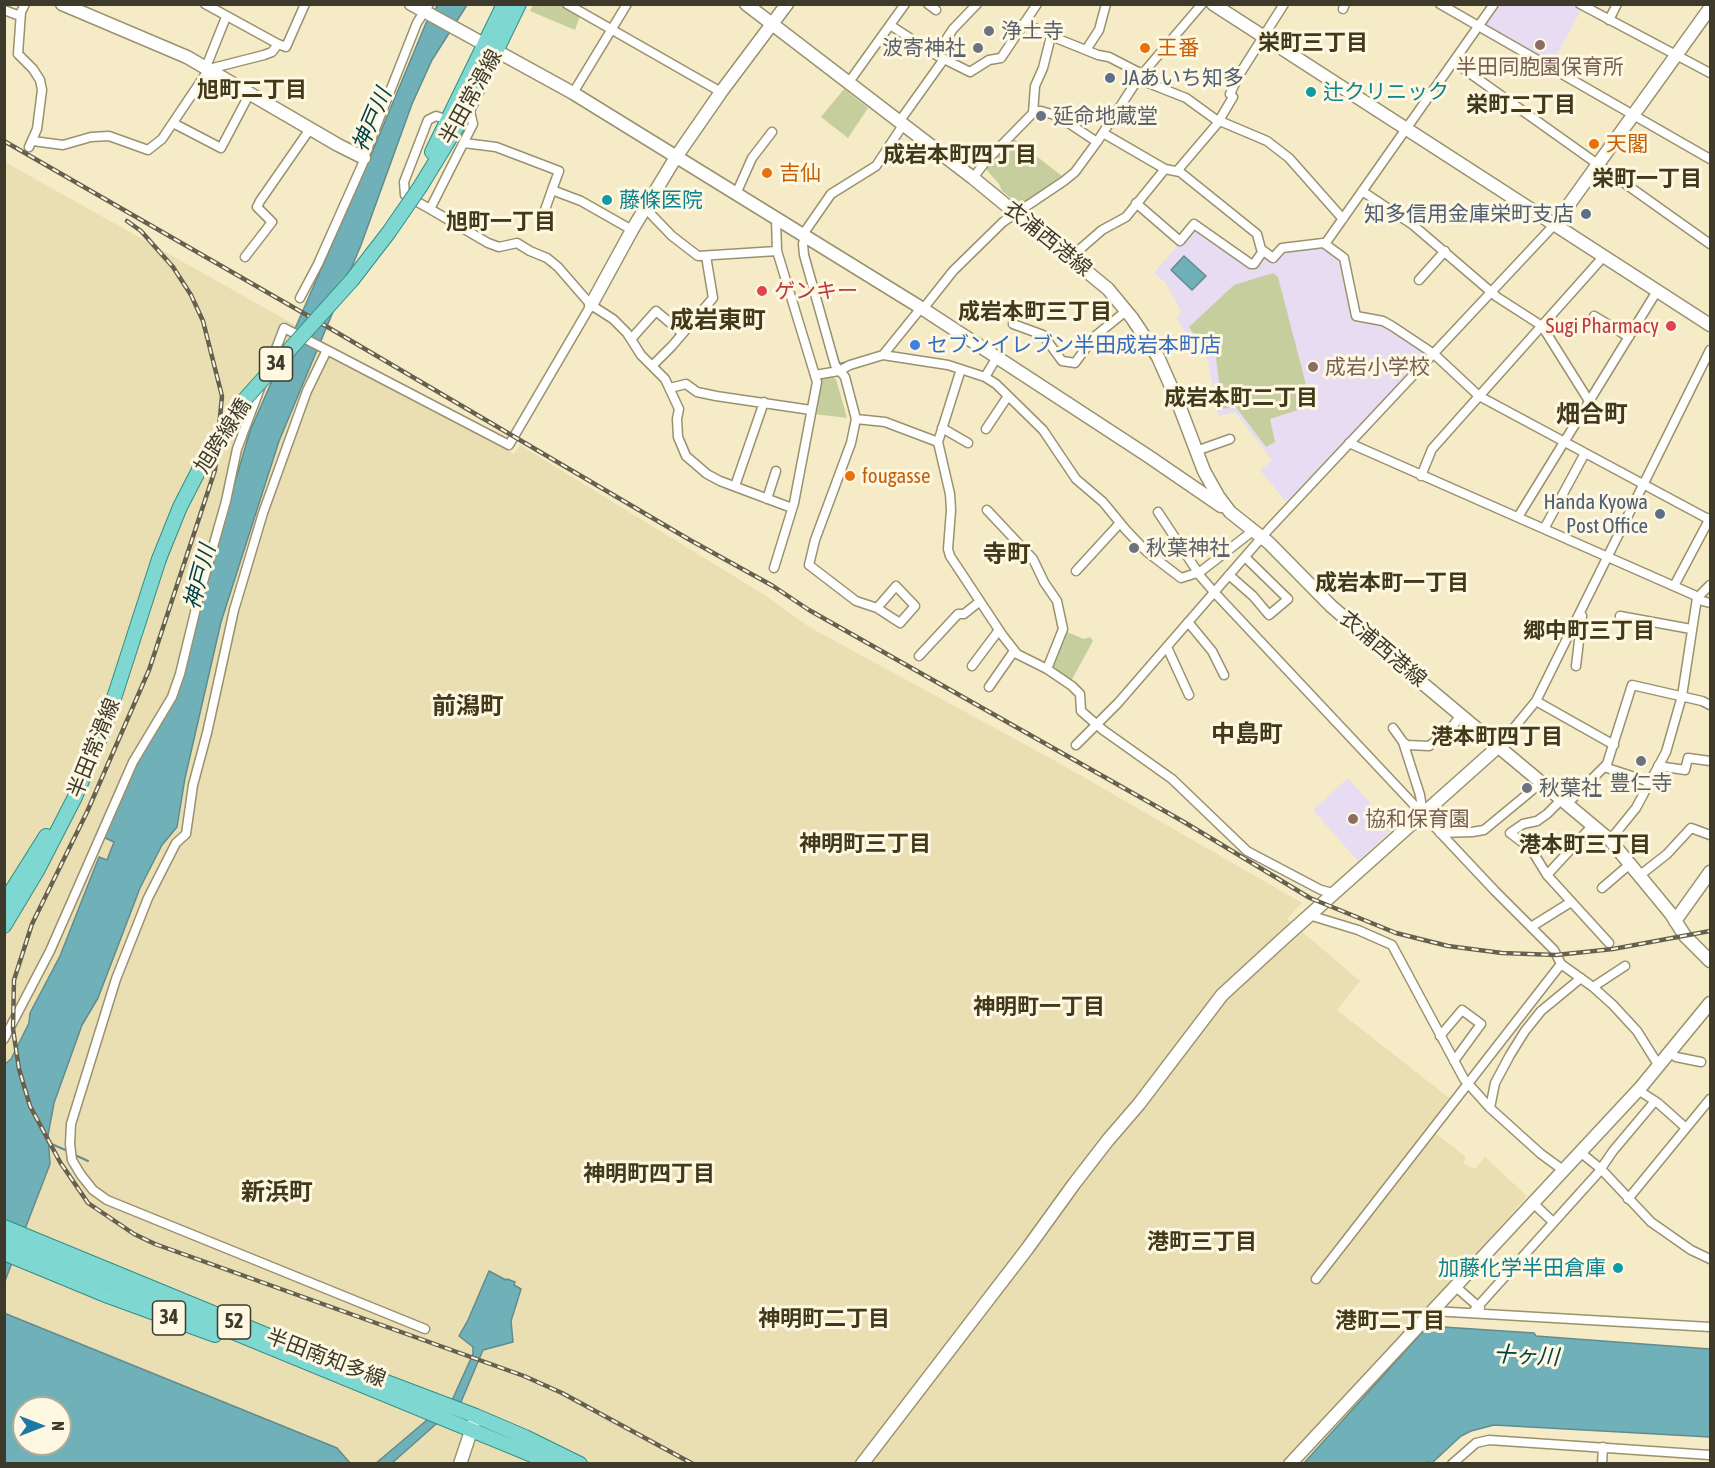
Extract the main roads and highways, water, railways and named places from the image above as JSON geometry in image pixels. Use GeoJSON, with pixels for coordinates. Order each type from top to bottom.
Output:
{"type":"FeatureCollection","features":[{"type":"Feature","properties":{"kind":"main road","name":"半田常滑線"},"geometry":{"type":"LineString","coordinates":[[418,186],[469,106],[491,48],[504,4]]}},
{"type":"Feature","properties":{"kind":"main road","name":"半田常滑線"},"geometry":{"type":"LineString","coordinates":[[418,186],[448,120],[519,4]]}},
{"type":"Feature","properties":{"kind":"main road","name":"旭跨線橋"},"geometry":{"type":"LineString","coordinates":[[157,558],[200,468],[246,398],[324,308],[352,280],[389,232],[418,186]]}},
{"type":"Feature","properties":{"kind":"main road","name":"半田常滑線"},"geometry":{"type":"LineString","coordinates":[[4,914],[52,827],[101,721],[157,558]]}},
{"type":"Feature","properties":{"kind":"main road","name":"半田常滑線"},"geometry":{"type":"LineString","coordinates":[[4,926],[37,871],[75,797],[104,729],[157,558]]}},
{"type":"Feature","properties":{"kind":"main road","name":"34"},"geometry":{"type":"LineString","coordinates":[[4,903],[52,827]]}},
{"type":"Feature","properties":{"kind":"main road","name":"半田南知多線"},"geometry":{"type":"LineString","coordinates":[[4,1227],[34,1252],[315,1355],[467,1420],[554,1464]]}},
{"type":"Feature","properties":{"kind":"main road","name":"半田南知多線"},"geometry":{"type":"LineString","coordinates":[[4,1238],[309,1365],[427,1404]]}},
{"type":"Feature","properties":{"kind":"main road"},"geometry":{"type":"LineString","coordinates":[[4,1253],[34,1252]]}},
{"type":"Feature","properties":{"kind":"main road","name":"半田南知多線"},"geometry":{"type":"LineString","coordinates":[[467,1420],[525,1437],[580,1464]]}},
{"type":"Feature","properties":{"kind":"water"},"geometry":{"type":"Polygon","coordinates":[[[438,5],[467,5],[432,60],[412,104],[361,245],[279,441],[221,622],[185,778],[177,827],[162,845],[140,888],[98,998],[82,1025],[54,1103],[48,1135],[50,1164],[5,1281],[5,1064],[11,1059],[29,1023],[30,1013],[60,956],[99,857],[107,860],[114,842],[103,837],[136,764],[175,698],[204,588],[250,431],[366,167],[426,23],[438,5]]]}},
{"type":"Feature","properties":{"kind":"water"},"geometry":{"type":"Polygon","coordinates":[[[1184,256],[1206,276],[1192,290],[1171,270],[1184,256]]]}},
{"type":"Feature","properties":{"kind":"water"},"geometry":{"type":"Polygon","coordinates":[[[489,1271],[515,1282],[514,1285],[521,1289],[511,1321],[513,1342],[483,1350],[461,1402],[392,1463],[375,1464],[453,1398],[473,1354],[473,1347],[459,1336],[489,1271]]]}},
{"type":"Feature","properties":{"kind":"water"},"geometry":{"type":"Polygon","coordinates":[[[4,1313],[337,1448],[350,1463],[5,1463],[4,1313]]]}},
{"type":"Feature","properties":{"kind":"water","name":"十ヶ川"},"geometry":{"type":"Polygon","coordinates":[[[1428,1326],[1710,1349],[1710,1437],[1494,1425],[1461,1436],[1432,1463],[1304,1463],[1428,1326]]]}},
{"type":"Feature","properties":{"kind":"waterway"},"geometry":{"type":"LineString","coordinates":[[808,254],[839,364],[851,361]]}},
{"type":"Feature","properties":{"kind":"waterway"},"geometry":{"type":"LineString","coordinates":[[47,1142],[70,1152]]}},
{"type":"Feature","properties":{"kind":"waterway"},"geometry":{"type":"LineString","coordinates":[[75,1155],[88,1161]]}},
{"type":"Feature","properties":{"kind":"railway"},"geometry":{"type":"LineString","coordinates":[[4,141],[773,586],[809,610],[1184,822],[1310,898],[1396,933],[1448,946],[1502,953],[1556,955],[1613,949],[1710,931]]}},
{"type":"Feature","properties":{"kind":"railway"},"geometry":{"type":"LineString","coordinates":[[127,221],[141,231],[173,267],[191,295],[203,321],[222,396],[215,470],[149,670],[87,812],[32,924],[14,980],[13,1029],[19,1069],[30,1106],[60,1162],[88,1203],[134,1234],[155,1244],[524,1376],[562,1393],[693,1464]]}},
{"type":"Feature","properties":{"kind":"place","name":"浄土寺"},"geometry":{"type":"Point","coordinates":[989,31]}},
{"type":"Feature","properties":{"kind":"place","name":"半田同胞園保育所"},"geometry":{"type":"Point","coordinates":[1540,45]}},
{"type":"Feature","properties":{"kind":"place","name":"波寄神社"},"geometry":{"type":"Point","coordinates":[978,48]}},
{"type":"Feature","properties":{"kind":"place","name":"王番"},"geometry":{"type":"Point","coordinates":[1145,48]}},
{"type":"Feature","properties":{"kind":"place","name":"JAあいち知多"},"geometry":{"type":"Point","coordinates":[1110,78]}},
{"type":"Feature","properties":{"kind":"place","name":"辻クリニック"},"geometry":{"type":"Point","coordinates":[1311,92]}},
{"type":"Feature","properties":{"kind":"place","name":"延命地蔵堂"},"geometry":{"type":"Point","coordinates":[1041,116]}},
{"type":"Feature","properties":{"kind":"place","name":"天閣"},"geometry":{"type":"Point","coordinates":[1594,144]}},
{"type":"Feature","properties":{"kind":"place","name":"吉仙"},"geometry":{"type":"Point","coordinates":[767,173]}},
{"type":"Feature","properties":{"kind":"place","name":"藤條医院"},"geometry":{"type":"Point","coordinates":[607,200]}},
{"type":"Feature","properties":{"kind":"place","name":"知多信用金庫栄町支店"},"geometry":{"type":"Point","coordinates":[1586,214]}},
{"type":"Feature","properties":{"kind":"place","name":"ゲンキー"},"geometry":{"type":"Point","coordinates":[762,291]}},
{"type":"Feature","properties":{"kind":"place","name":"Sugi Pharmacy"},"geometry":{"type":"Point","coordinates":[1671,326]}},
{"type":"Feature","properties":{"kind":"place","name":"セブンイレブン半田成岩本町店"},"geometry":{"type":"Point","coordinates":[915,345]}},
{"type":"Feature","properties":{"kind":"place","name":"成岩小学校"},"geometry":{"type":"Point","coordinates":[1313,367]}},
{"type":"Feature","properties":{"kind":"place","name":"fougasse"},"geometry":{"type":"Point","coordinates":[850,476]}},
{"type":"Feature","properties":{"kind":"place","name":"Handa Kyowa Post Office"},"geometry":{"type":"Point","coordinates":[1660,514]}},
{"type":"Feature","properties":{"kind":"place","name":"秋葉神社"},"geometry":{"type":"Point","coordinates":[1134,548]}},
{"type":"Feature","properties":{"kind":"place","name":"豊仁寺"},"geometry":{"type":"Point","coordinates":[1641,761]}},
{"type":"Feature","properties":{"kind":"place","name":"秋葉社"},"geometry":{"type":"Point","coordinates":[1527,788]}},
{"type":"Feature","properties":{"kind":"place","name":"協和保育園"},"geometry":{"type":"Point","coordinates":[1353,819]}},
{"type":"Feature","properties":{"kind":"place","name":"加藤化学半田倉庫"},"geometry":{"type":"Point","coordinates":[1618,1268]}},
{"type":"Feature","properties":{"kind":"district","name":"栄町三丁目"},"geometry":{"type":"Point","coordinates":[1313,43]}},
{"type":"Feature","properties":{"kind":"district","name":"旭町二丁目"},"geometry":{"type":"Point","coordinates":[252,90]}},
{"type":"Feature","properties":{"kind":"district","name":"栄町二丁目"},"geometry":{"type":"Point","coordinates":[1521,105]}},
{"type":"Feature","properties":{"kind":"district","name":"成岩本町四丁目"},"geometry":{"type":"Point","coordinates":[960,155]}},
{"type":"Feature","properties":{"kind":"district","name":"栄町一丁目"},"geometry":{"type":"Point","coordinates":[1647,179]}},
{"type":"Feature","properties":{"kind":"district","name":"旭町一丁目"},"geometry":{"type":"Point","coordinates":[501,222]}},
{"type":"Feature","properties":{"kind":"district","name":"成岩本町三丁目"},"geometry":{"type":"Point","coordinates":[1035,312]}},
{"type":"Feature","properties":{"kind":"district","name":"成岩東町"},"geometry":{"type":"Point","coordinates":[718,320]}},
{"type":"Feature","properties":{"kind":"district","name":"成岩本町二丁目"},"geometry":{"type":"Point","coordinates":[1241,398]}},
{"type":"Feature","properties":{"kind":"district","name":"畑合町"},"geometry":{"type":"Point","coordinates":[1592,414]}},
{"type":"Feature","properties":{"kind":"district","name":"寺町"},"geometry":{"type":"Point","coordinates":[1007,554]}},
{"type":"Feature","properties":{"kind":"district","name":"成岩本町一丁目"},"geometry":{"type":"Point","coordinates":[1392,583]}},
{"type":"Feature","properties":{"kind":"district","name":"郷中町三丁目"},"geometry":{"type":"Point","coordinates":[1589,631]}},
{"type":"Feature","properties":{"kind":"district","name":"前潟町"},"geometry":{"type":"Point","coordinates":[468,706]}},
{"type":"Feature","properties":{"kind":"district","name":"中島町"},"geometry":{"type":"Point","coordinates":[1247,734]}},
{"type":"Feature","properties":{"kind":"district","name":"港本町四丁目"},"geometry":{"type":"Point","coordinates":[1497,737]}},
{"type":"Feature","properties":{"kind":"district","name":"神明町三丁目"},"geometry":{"type":"Point","coordinates":[865,844]}},
{"type":"Feature","properties":{"kind":"district","name":"港本町三丁目"},"geometry":{"type":"Point","coordinates":[1585,845]}},
{"type":"Feature","properties":{"kind":"district","name":"神明町一丁目"},"geometry":{"type":"Point","coordinates":[1039,1007]}},
{"type":"Feature","properties":{"kind":"district","name":"神明町四丁目"},"geometry":{"type":"Point","coordinates":[649,1174]}},
{"type":"Feature","properties":{"kind":"district","name":"新浜町"},"geometry":{"type":"Point","coordinates":[277,1192]}},
{"type":"Feature","properties":{"kind":"district","name":"港町三丁目"},"geometry":{"type":"Point","coordinates":[1202,1242]}},
{"type":"Feature","properties":{"kind":"district","name":"神明町二丁目"},"geometry":{"type":"Point","coordinates":[824,1319]}},
{"type":"Feature","properties":{"kind":"district","name":"港町二丁目"},"geometry":{"type":"Point","coordinates":[1390,1321]}},
{"type":"Feature","properties":{"kind":"water label","name":"神戸川"},"geometry":{"type":"Point","coordinates":[372,120]}},
{"type":"Feature","properties":{"kind":"water label","name":"神戸川"},"geometry":{"type":"Point","coordinates":[200,577]}}]}
